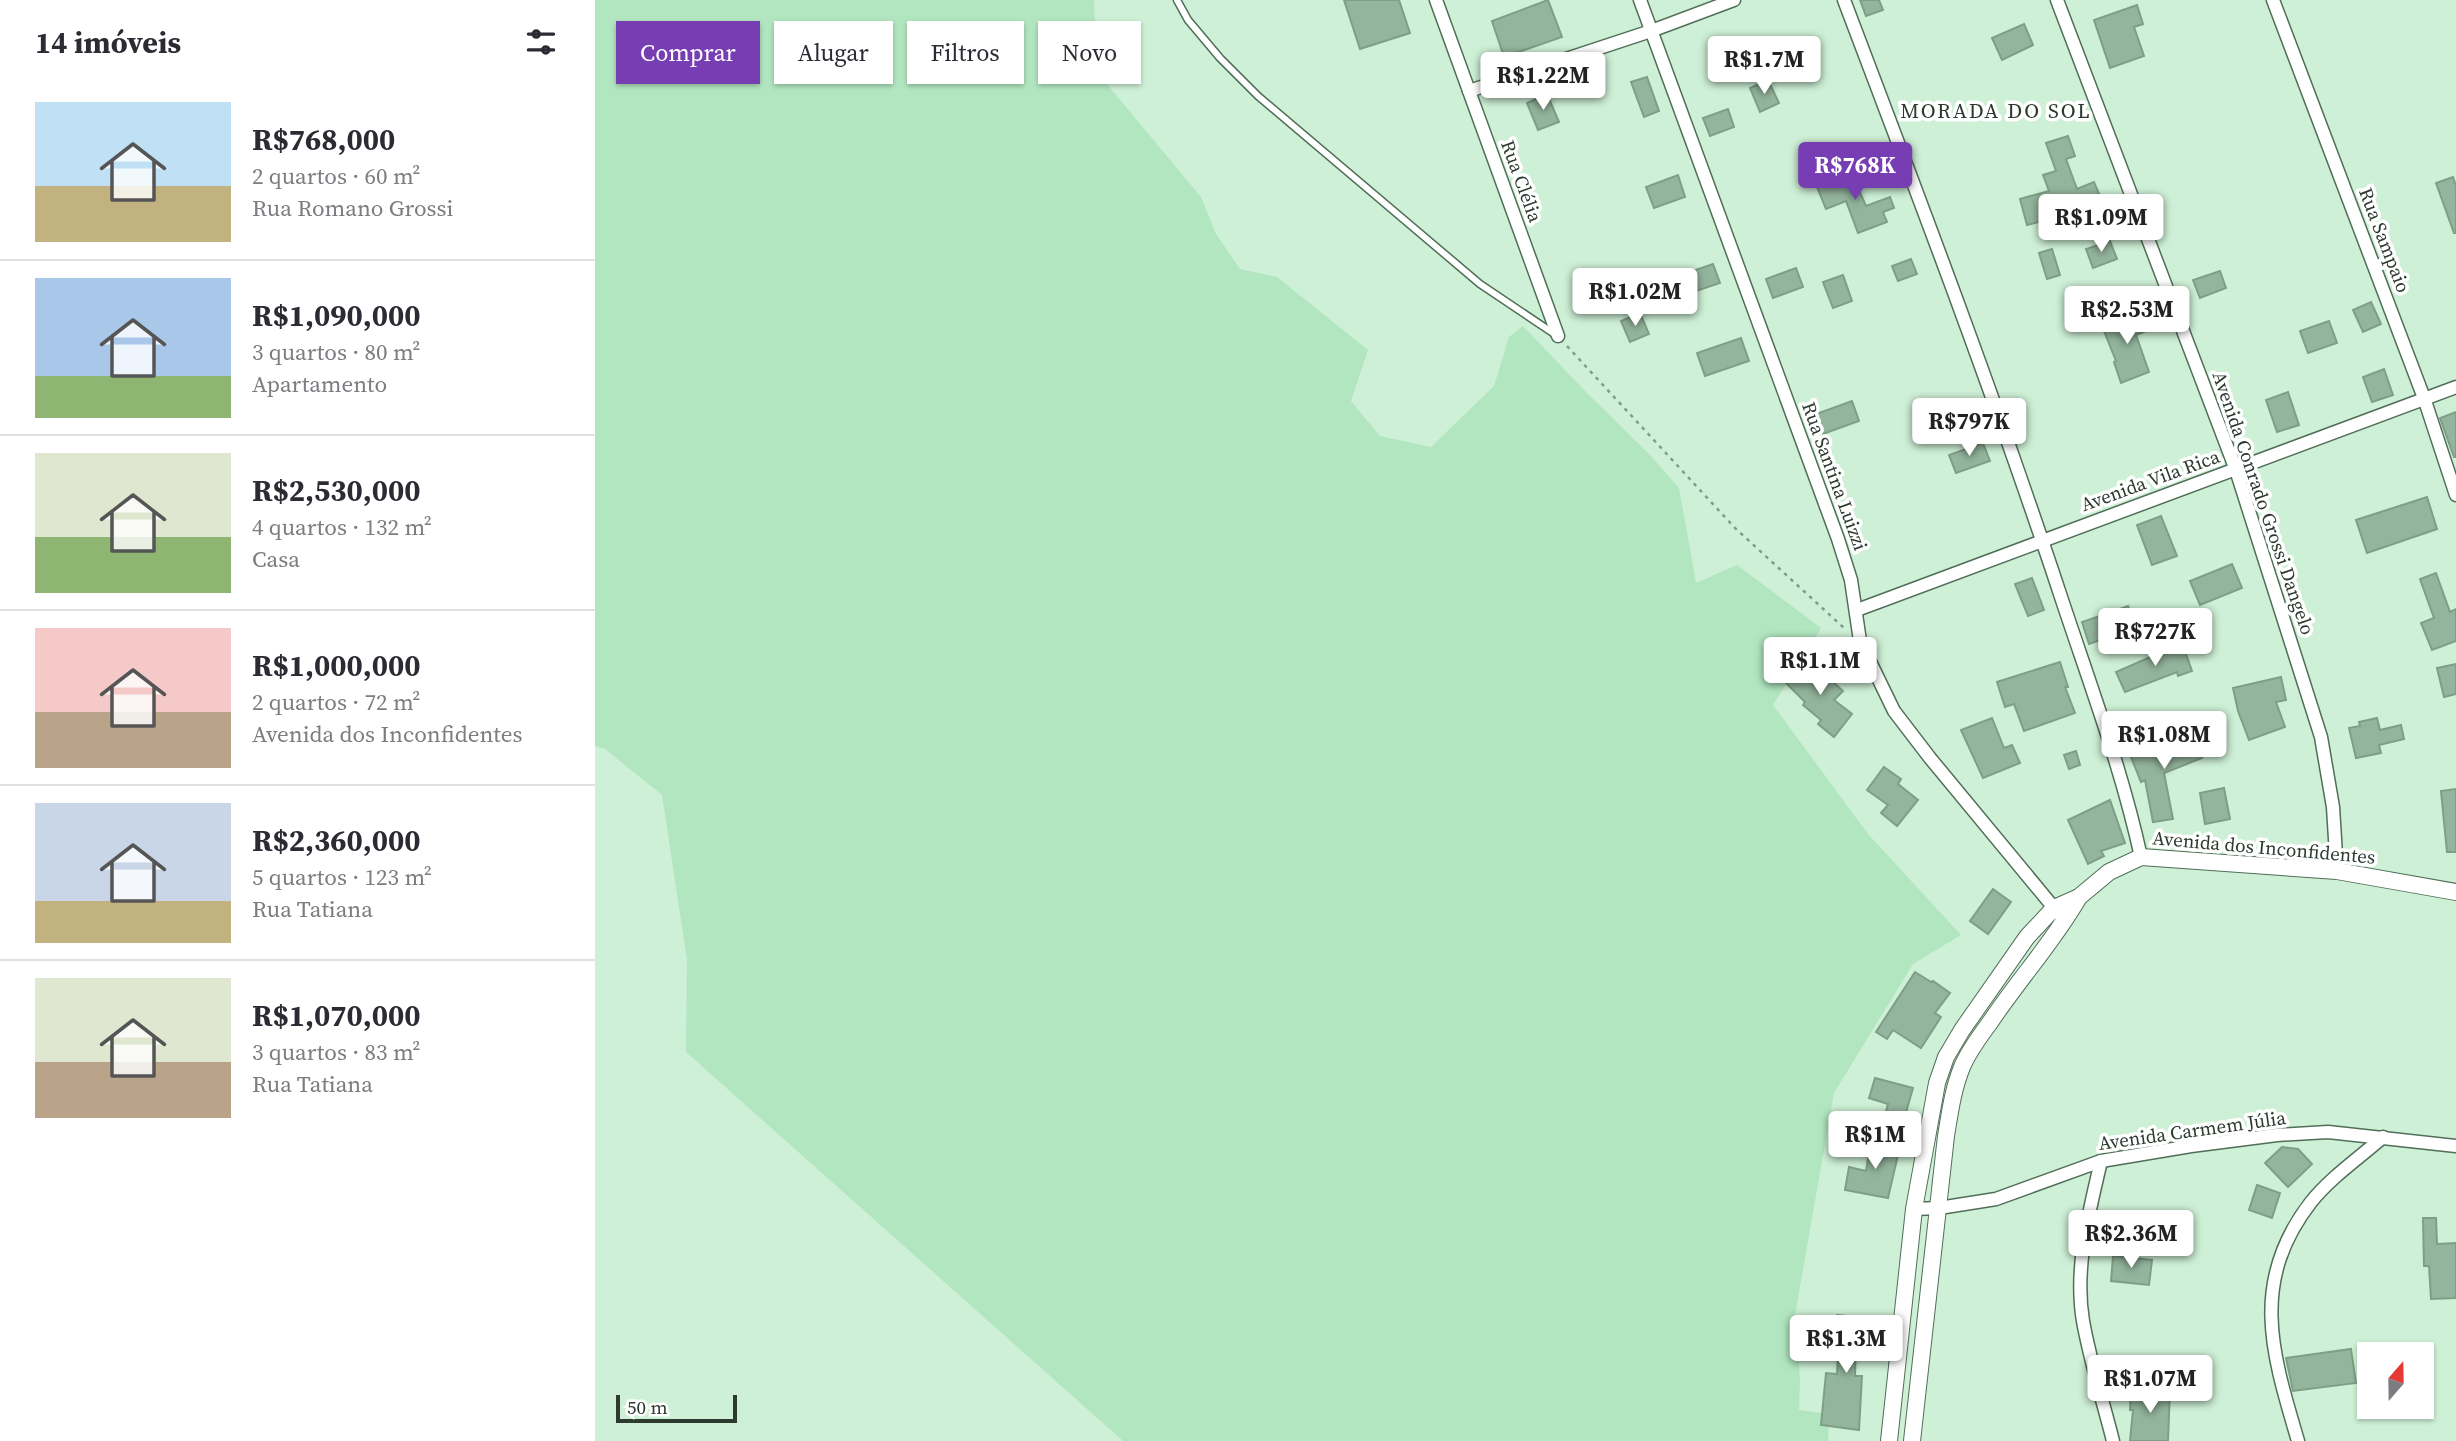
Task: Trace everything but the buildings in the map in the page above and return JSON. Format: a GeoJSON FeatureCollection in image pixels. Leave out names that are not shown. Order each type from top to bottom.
{"type":"FeatureCollection","features":[{"type":"Feature","properties":{"kind":"street","name":"Rua Clélia"},"geometry":{"type":"LineString","coordinates":[[1436,0],[1557,336]]}},
{"type":"Feature","properties":{"kind":"street","name":"Rua Santina Luizzi"},"geometry":{"type":"LineString","coordinates":[[1640,0],[1837,539],[1851,580],[1860,641],[1894,711],[2065,921]]}},
{"type":"Feature","properties":{"kind":"street"},"geometry":{"type":"LineString","coordinates":[[1469,91],[1651,31],[1734,0]]}},
{"type":"Feature","properties":{"kind":"street"},"geometry":{"type":"LineString","coordinates":[[1844,0],[1952,285],[2042,540],[2131,809],[2141,857]]}},
{"type":"Feature","properties":{"kind":"street","name":"Avenida Conrado Grossi Dangelo"},"geometry":{"type":"LineString","coordinates":[[2057,0],[2236,470],[2321,737],[2333,807],[2337,871]]}},
{"type":"Feature","properties":{"kind":"street","name":"Rua Sampaio"},"geometry":{"type":"LineString","coordinates":[[2273,0],[2424,398],[2456,495]]}},
{"type":"Feature","properties":{"kind":"street","name":"Avenida Vila Rica"},"geometry":{"type":"LineString","coordinates":[[1857,610],[2456,387]]}},
{"type":"Feature","properties":{"kind":"street","name":"Avenida dos Inconfidentes"},"geometry":{"type":"LineString","coordinates":[[1889,1441],[1914,1209],[1937,1083],[1946,1057],[1962,1030],[2027,937],[2054,908],[2079,897],[2109,872],[2141,857],[2337,871],[2456,892]]}},
{"type":"Feature","properties":{"kind":"street","name":"Avenida dos Inconfidentes"},"geometry":{"type":"LineString","coordinates":[[1912,1441],[1946,1136],[1954,1089],[1963,1064],[2017,982],[2065,921],[2079,897]]}},
{"type":"Feature","properties":{"kind":"street","name":"Avenida Carmem Júlia"},"geometry":{"type":"LineString","coordinates":[[1914,1209],[1996,1199],[2101,1161],[2277,1135],[2328,1132],[2456,1146]]}},
{"type":"Feature","properties":{"kind":"street"},"geometry":{"type":"LineString","coordinates":[[2298,1441],[2276,1367],[2271,1335],[2271,1298],[2278,1262],[2292,1232],[2311,1202],[2382,1137]]}},
{"type":"Feature","properties":{"kind":"street"},"geometry":{"type":"LineString","coordinates":[[2101,1161],[2087,1221],[2081,1269],[2083,1319],[2113,1441]]}},
{"type":"Feature","properties":{"kind":"lane"},"geometry":{"type":"LineString","coordinates":[[1177,0],[1188,20],[1204,39],[1258,96],[1480,284],[1557,336]]}},
{"type":"Feature","properties":{"kind":"path"},"geometry":{"type":"LineString","coordinates":[[1557,336],[1735,528],[1860,641]]}},
{"type":"Feature","properties":{"kind":"green space"},"geometry":{"type":"Polygon","coordinates":[[[595,0],[1094,0],[1095,21],[1038,21],[1038,84],[1107,84],[1201,197],[1216,234],[1240,269],[1277,277],[1368,350],[1351,401],[1380,436],[1431,447],[1494,386],[1509,337],[1523,326],[1679,488],[1696,583],[1737,565],[1821,628],[1773,705],[1868,834],[1961,935],[1913,964],[1834,1093],[1795,1315],[1800,1379],[1799,1410],[1829,1414],[1828,1441],[1123,1441],[686,1052],[687,960],[662,795],[605,749],[595,746],[595,0]]]}},
{"type":"Feature","properties":{"kind":"district","name":"MORADA DO SOL"},"geometry":{"type":"Point","coordinates":[1996,111]}}]}
